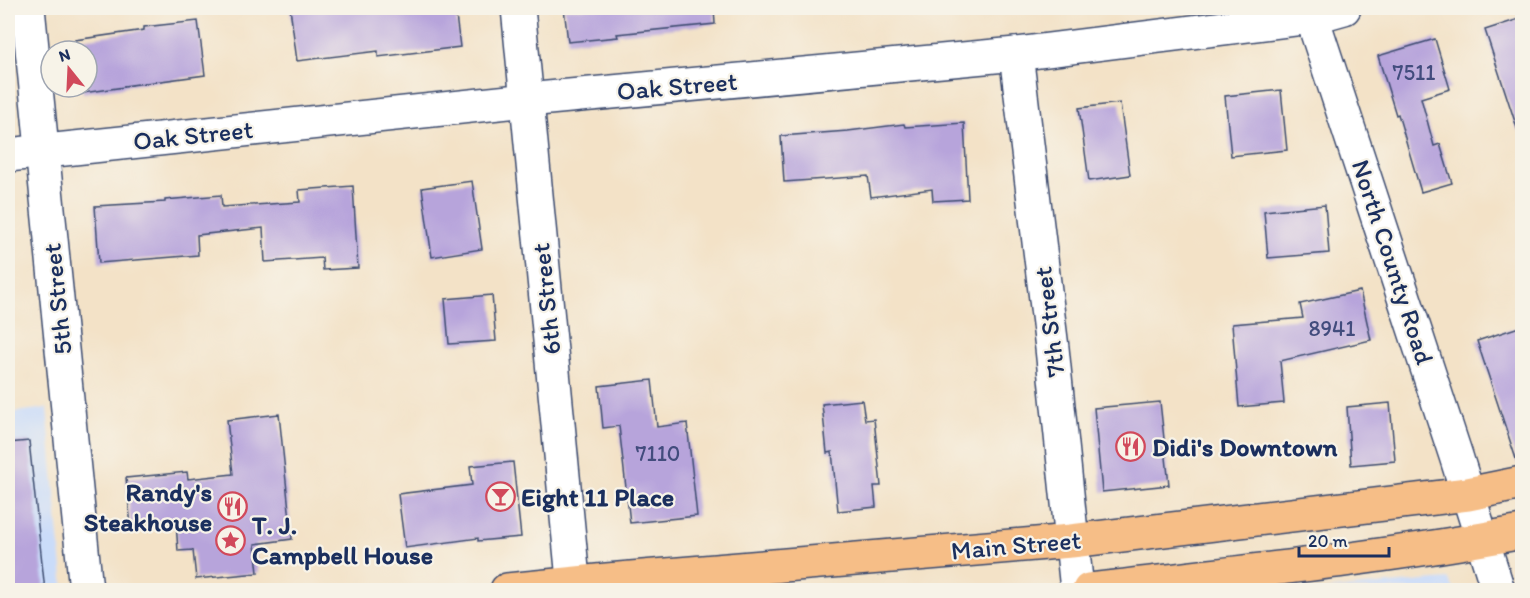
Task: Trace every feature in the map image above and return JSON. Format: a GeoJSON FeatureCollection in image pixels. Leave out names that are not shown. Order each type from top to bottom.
{"type":"FeatureCollection","features":[{"type":"Feature","properties":{"kind":"main road","name":"Main Street"},"geometry":{"type":"LineString","coordinates":[[1089,591],[1356,557],[1475,517],[1522,483]]}},
{"type":"Feature","properties":{"kind":"main road","name":"Main Street"},"geometry":{"type":"LineString","coordinates":[[507,591],[574,587],[1071,541],[1475,517],[1522,532]]}},
{"type":"Feature","properties":{"kind":"street","name":"5th Street"},"geometry":{"type":"LineString","coordinates":[[28,8],[86,591]]}},
{"type":"Feature","properties":{"kind":"street","name":"6th Street"},"geometry":{"type":"LineString","coordinates":[[518,8],[574,587]]}},
{"type":"Feature","properties":{"kind":"street","name":"Oak Street"},"geometry":{"type":"LineString","coordinates":[[8,155],[527,100],[1016,54],[1344,8]]}},
{"type":"Feature","properties":{"kind":"street","name":"North County Road"},"geometry":{"type":"LineString","coordinates":[[1311,12],[1498,591]]}},
{"type":"Feature","properties":{"kind":"street","name":"7th Street"},"geometry":{"type":"LineString","coordinates":[[1016,54],[1052,348],[1077,591]]}},
{"type":"Feature","properties":{"kind":"shaded area"},"geometry":{"type":"Polygon","coordinates":[[[47,408],[64,590],[8,590],[8,413],[47,408]]]}},
{"type":"Feature","properties":{"kind":"shaded area"},"geometry":{"type":"Polygon","coordinates":[[[1448,579],[1455,590],[1320,590],[1448,579]]]}},
{"type":"Feature","properties":{"kind":"building"},"geometry":{"type":"Polygon","coordinates":[[[290,8],[455,8],[460,47],[378,57],[378,51],[297,61],[290,8]]]}},
{"type":"Feature","properties":{"kind":"building"},"geometry":{"type":"Polygon","coordinates":[[[564,8],[714,8],[715,24],[617,34],[618,37],[568,42],[564,8]]]}},
{"type":"Feature","properties":{"kind":"building"},"geometry":{"type":"Polygon","coordinates":[[[1522,18],[1522,131],[1518,131],[1485,30],[1522,18]]]}},
{"type":"Feature","properties":{"kind":"building"},"geometry":{"type":"Polygon","coordinates":[[[198,21],[205,75],[99,91],[99,39],[82,39],[144,30],[144,27],[198,21]]]}},
{"type":"Feature","properties":{"kind":"building"},"geometry":{"type":"Polygon","coordinates":[[[1435,39],[1450,89],[1421,98],[1434,146],[1440,144],[1452,183],[1421,192],[1378,56],[1435,39]]]}},
{"type":"Feature","properties":{"kind":"building"},"geometry":{"type":"Polygon","coordinates":[[[1281,90],[1287,150],[1231,156],[1225,96],[1281,90]]]}},
{"type":"Feature","properties":{"kind":"building"},"geometry":{"type":"Polygon","coordinates":[[[1120,103],[1130,175],[1089,181],[1079,108],[1120,103]]]}},
{"type":"Feature","properties":{"kind":"building"},"geometry":{"type":"Polygon","coordinates":[[[964,123],[968,199],[933,201],[932,189],[871,197],[868,176],[784,182],[781,136],[904,124],[905,127],[964,123]]]}},
{"type":"Feature","properties":{"kind":"building"},"geometry":{"type":"Polygon","coordinates":[[[472,181],[482,249],[432,257],[422,188],[472,181]]]}},
{"type":"Feature","properties":{"kind":"building"},"geometry":{"type":"Polygon","coordinates":[[[353,186],[358,268],[323,270],[322,258],[265,262],[263,228],[197,235],[198,255],[99,263],[95,206],[165,202],[165,200],[221,195],[222,207],[300,202],[299,190],[353,186]]]}},
{"type":"Feature","properties":{"kind":"building"},"geometry":{"type":"Polygon","coordinates":[[[1325,205],[1329,253],[1268,258],[1264,211],[1325,205]]]}},
{"type":"Feature","properties":{"kind":"building"},"geometry":{"type":"Polygon","coordinates":[[[1360,291],[1371,340],[1280,361],[1284,403],[1239,407],[1232,324],[1303,318],[1300,304],[1360,291]]]}},
{"type":"Feature","properties":{"kind":"building"},"geometry":{"type":"Polygon","coordinates":[[[492,295],[496,341],[449,344],[445,299],[492,295]]]}},
{"type":"Feature","properties":{"kind":"building"},"geometry":{"type":"Polygon","coordinates":[[[1522,326],[1522,464],[1518,465],[1477,341],[1522,326]]]}},
{"type":"Feature","properties":{"kind":"building"},"geometry":{"type":"Polygon","coordinates":[[[652,380],[657,427],[687,423],[697,516],[630,523],[619,426],[603,428],[599,386],[652,380]]]}},
{"type":"Feature","properties":{"kind":"building"},"geometry":{"type":"Polygon","coordinates":[[[862,400],[865,420],[874,419],[881,486],[874,486],[876,507],[838,511],[832,452],[827,453],[822,404],[862,400]]]}},
{"type":"Feature","properties":{"kind":"building","name":"Didi's Downtown"},"geometry":{"type":"Polygon","coordinates":[[[1160,402],[1169,485],[1102,492],[1094,408],[1160,402]]]}},
{"type":"Feature","properties":{"kind":"building"},"geometry":{"type":"Polygon","coordinates":[[[1390,403],[1395,461],[1351,465],[1347,407],[1390,403]]]}},
{"type":"Feature","properties":{"kind":"building"},"geometry":{"type":"Polygon","coordinates":[[[279,414],[292,539],[255,544],[258,573],[196,579],[193,550],[178,551],[176,522],[131,526],[126,478],[187,472],[188,479],[233,474],[227,420],[279,414]]]}},
{"type":"Feature","properties":{"kind":"building"},"geometry":{"type":"Polygon","coordinates":[[[29,441],[45,591],[8,591],[8,443],[29,441]]]}},
{"type":"Feature","properties":{"kind":"building"},"geometry":{"type":"Polygon","coordinates":[[[513,462],[521,537],[478,541],[478,538],[405,548],[398,494],[472,485],[470,466],[513,462]]]}},
{"type":"Feature","properties":{"kind":"place","name":"Didi's Downtown"},"geometry":{"type":"Point","coordinates":[1131,447]}},
{"type":"Feature","properties":{"kind":"place","name":"Eight 11 Place"},"geometry":{"type":"Point","coordinates":[500,497]}},
{"type":"Feature","properties":{"kind":"place","name":"Randy's Steakhouse"},"geometry":{"type":"Point","coordinates":[233,507]}},
{"type":"Feature","properties":{"kind":"place","name":"T. J. Campbell House"},"geometry":{"type":"Point","coordinates":[231,540]}}]}
